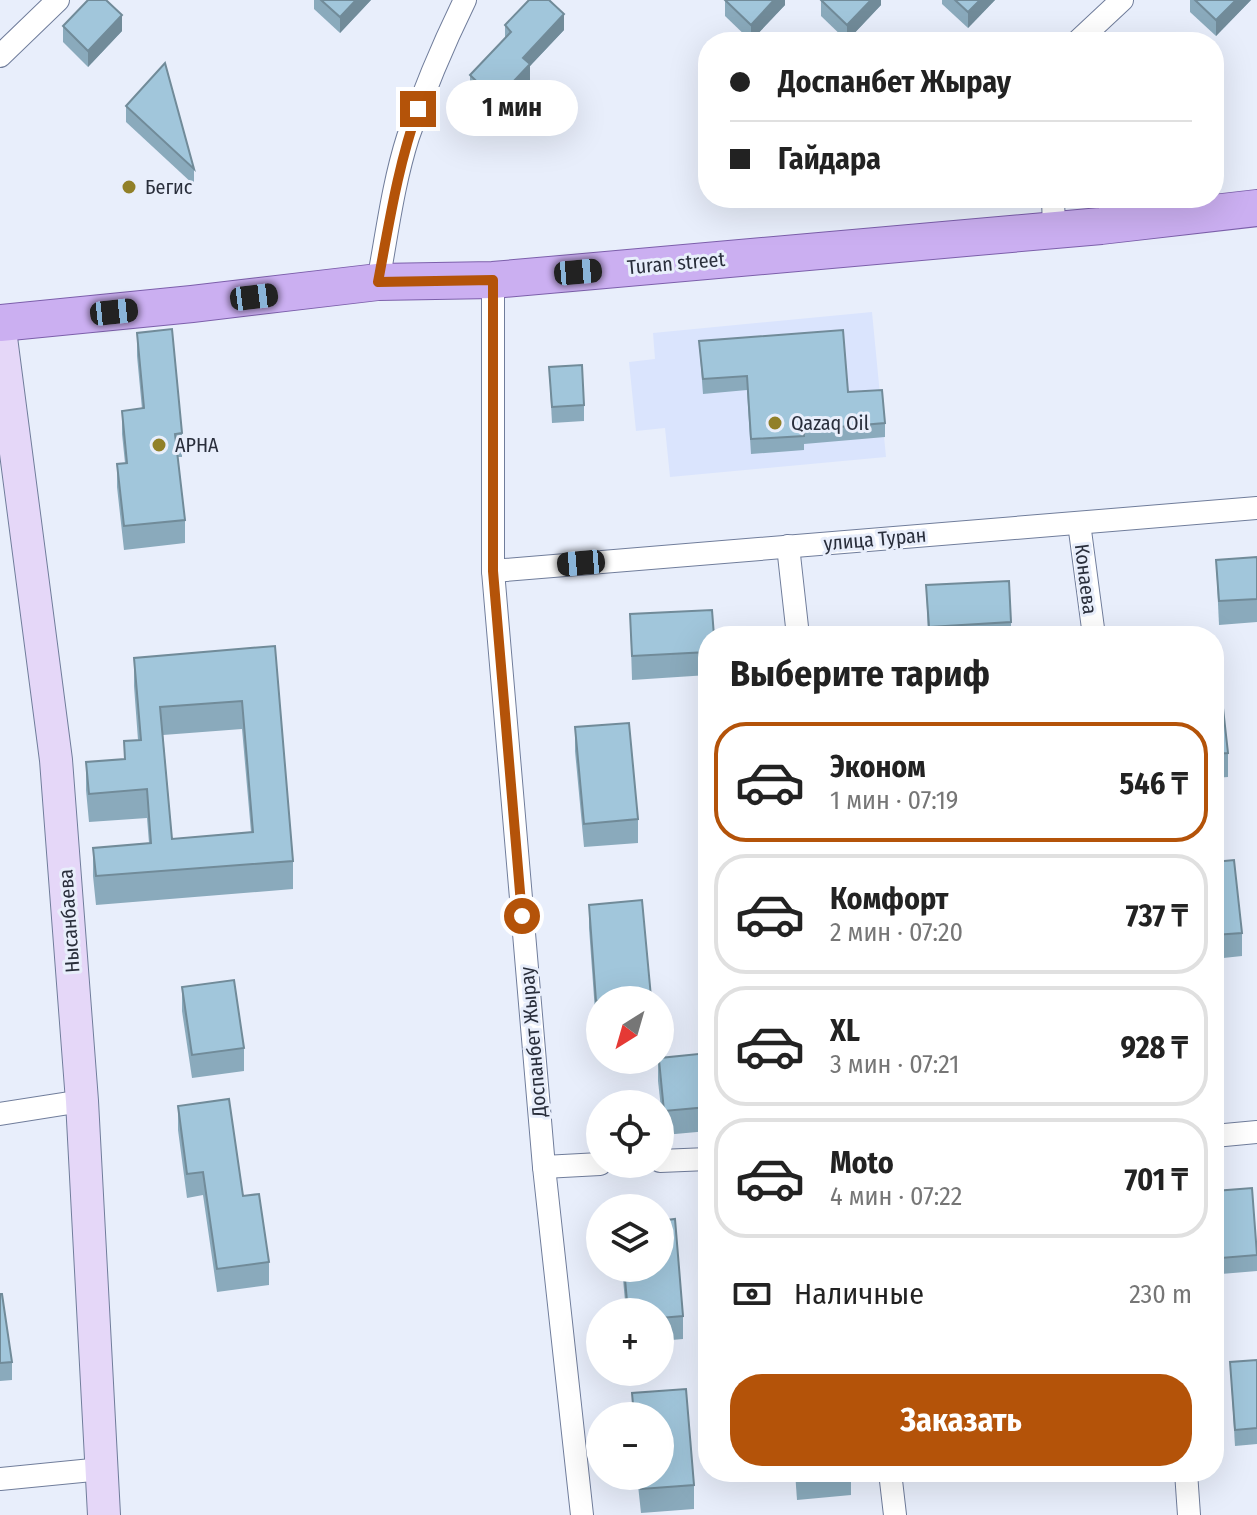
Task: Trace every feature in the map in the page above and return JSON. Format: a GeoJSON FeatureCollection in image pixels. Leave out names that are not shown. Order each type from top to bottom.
{"type":"FeatureCollection","features":[{"type":"Feature","properties":{"kind":"main road","name":"Turan street"},"geometry":{"type":"LineString","coordinates":[[0,323],[378,282],[493,280],[1053,214],[1257,208]]}},
{"type":"Feature","properties":{"kind":"street"},"geometry":{"type":"LineString","coordinates":[[0,56],[58,0]]}},
{"type":"Feature","properties":{"kind":"street"},"geometry":{"type":"LineString","coordinates":[[378,282],[408,139],[440,51],[465,0]]}},
{"type":"Feature","properties":{"kind":"street"},"geometry":{"type":"LineString","coordinates":[[1088,32],[1122,0]]}},
{"type":"Feature","properties":{"kind":"street","name":"Доспанбет Жырау"},"geometry":{"type":"LineString","coordinates":[[493,280],[493,571],[544,1167],[582,1515]]}},
{"type":"Feature","properties":{"kind":"street","name":"Нысанбаева"},"geometry":{"type":"LineString","coordinates":[[0,330],[56,760],[82,1101],[104,1515]]}},
{"type":"Feature","properties":{"kind":"street","name":"улица Туран"},"geometry":{"type":"LineString","coordinates":[[493,571],[1257,508]]}},
{"type":"Feature","properties":{"kind":"street","name":"Конаева"},"geometry":{"type":"LineString","coordinates":[[1079,523],[1093,626]]}},
{"type":"Feature","properties":{"kind":"street"},"geometry":{"type":"LineString","coordinates":[[788,546],[797,626]]}},
{"type":"Feature","properties":{"kind":"street"},"geometry":{"type":"LineString","coordinates":[[0,1114],[82,1101]]}},
{"type":"Feature","properties":{"kind":"street"},"geometry":{"type":"LineString","coordinates":[[1224,1135],[1257,1132]]}},
{"type":"Feature","properties":{"kind":"street"},"geometry":{"type":"LineString","coordinates":[[674,1160],[698,1159]]}},
{"type":"Feature","properties":{"kind":"street"},"geometry":{"type":"LineString","coordinates":[[544,1167],[586,1165]]}},
{"type":"Feature","properties":{"kind":"street"},"geometry":{"type":"LineString","coordinates":[[0,1479],[102,1469]]}},
{"type":"Feature","properties":{"kind":"street"},"geometry":{"type":"LineString","coordinates":[[891,1482],[895,1515]]}},
{"type":"Feature","properties":{"kind":"street"},"geometry":{"type":"LineString","coordinates":[[1187,1482],[1189,1515]]}},
{"type":"Feature","properties":{"kind":"shaded area"},"geometry":{"type":"Polygon","coordinates":[[[872,312],[886,457],[670,477],[665,428],[636,431],[629,362],[655,359],[653,333],[872,312]]]}},
{"type":"Feature","properties":{"kind":"building"},"geometry":{"type":"Polygon","coordinates":[[[88,0],[106,0],[122,15],[88,51],[63,26],[88,0]]]}},
{"type":"Feature","properties":{"kind":"building"},"geometry":{"type":"Polygon","coordinates":[[[321,0],[356,0],[340,17],[321,0]]]}},
{"type":"Feature","properties":{"kind":"building"},"geometry":{"type":"Polygon","coordinates":[[[529,0],[549,0],[564,14],[523,58],[530,64],[496,100],[470,75],[511,32],[505,25],[529,0]]]}},
{"type":"Feature","properties":{"kind":"building"},"geometry":{"type":"Polygon","coordinates":[[[725,0],[774,0],[751,25],[725,0]]]}},
{"type":"Feature","properties":{"kind":"building"},"geometry":{"type":"Polygon","coordinates":[[[821,0],[871,0],[847,25],[821,0]]]}},
{"type":"Feature","properties":{"kind":"building"},"geometry":{"type":"Polygon","coordinates":[[[955,0],[980,0],[968,12],[955,0]]]}},
{"type":"Feature","properties":{"kind":"building"},"geometry":{"type":"Polygon","coordinates":[[[1195,0],[1236,0],[1216,20],[1195,0]]]}},
{"type":"Feature","properties":{"kind":"building"},"geometry":{"type":"Polygon","coordinates":[[[165,63],[194,169],[126,106],[165,63]]]}},
{"type":"Feature","properties":{"kind":"building"},"geometry":{"type":"Polygon","coordinates":[[[172,329],[182,433],[175,434],[185,520],[124,526],[117,464],[127,463],[122,411],[144,408],[137,333],[172,329]]]}},
{"type":"Feature","properties":{"kind":"building"},"geometry":{"type":"Polygon","coordinates":[[[843,330],[848,392],[882,390],[885,423],[804,430],[804,436],[751,439],[747,376],[703,379],[699,341],[843,330]]]}},
{"type":"Feature","properties":{"kind":"building"},"geometry":{"type":"Polygon","coordinates":[[[582,365],[584,405],[552,407],[549,367],[582,365]]]}},
{"type":"Feature","properties":{"kind":"building"},"geometry":{"type":"Polygon","coordinates":[[[1257,557],[1257,599],[1219,601],[1216,560],[1257,557]]]}},
{"type":"Feature","properties":{"kind":"building"},"geometry":{"type":"Polygon","coordinates":[[[1009,581],[1011,622],[929,626],[926,585],[1009,581]]]}},
{"type":"Feature","properties":{"kind":"building"},"geometry":{"type":"Polygon","coordinates":[[[712,610],[713,626],[698,626],[698,653],[632,656],[630,614],[712,610]]]}},
{"type":"Feature","properties":{"kind":"building"},"geometry":{"type":"Polygon","coordinates":[[[275,646],[293,861],[96,876],[93,848],[151,843],[147,789],[89,794],[86,762],[125,759],[124,741],[141,740],[134,658],[275,646]],[[242,701],[160,707],[172,839],[253,832],[242,701]]]}},
{"type":"Feature","properties":{"kind":"building"},"geometry":{"type":"Polygon","coordinates":[[[1224,717],[1228,753],[1224,753],[1224,717]]]}},
{"type":"Feature","properties":{"kind":"building"},"geometry":{"type":"Polygon","coordinates":[[[629,723],[638,819],[584,824],[575,727],[629,723]]]}},
{"type":"Feature","properties":{"kind":"building"},"geometry":{"type":"Polygon","coordinates":[[[1234,860],[1242,933],[1224,934],[1224,861],[1234,860]]]}},
{"type":"Feature","properties":{"kind":"building"},"geometry":{"type":"Polygon","coordinates":[[[642,900],[650,986],[595,986],[589,905],[642,900]]]}},
{"type":"Feature","properties":{"kind":"building"},"geometry":{"type":"Polygon","coordinates":[[[234,980],[244,1048],[192,1055],[182,987],[234,980]]]}},
{"type":"Feature","properties":{"kind":"building"},"geometry":{"type":"Polygon","coordinates":[[[698,1054],[698,1108],[674,1110],[674,1090],[662,1090],[660,1074],[674,1074],[674,1057],[698,1054]]]}},
{"type":"Feature","properties":{"kind":"building"},"geometry":{"type":"Polygon","coordinates":[[[229,1099],[243,1196],[259,1194],[269,1262],[217,1269],[203,1172],[187,1174],[178,1106],[229,1099]]]}},
{"type":"Feature","properties":{"kind":"building"},"geometry":{"type":"Polygon","coordinates":[[[1252,1188],[1257,1255],[1224,1258],[1224,1190],[1252,1188]]]}},
{"type":"Feature","properties":{"kind":"building"},"geometry":{"type":"Polygon","coordinates":[[[674,1219],[683,1316],[674,1317],[674,1298],[627,1298],[625,1282],[674,1282],[674,1219]]]}},
{"type":"Feature","properties":{"kind":"building"},"geometry":{"type":"Polygon","coordinates":[[[2,1294],[12,1362],[0,1363],[2,1294]]]}},
{"type":"Feature","properties":{"kind":"building"},"geometry":{"type":"Polygon","coordinates":[[[1257,1360],[1257,1428],[1235,1430],[1230,1362],[1257,1360]]]}},
{"type":"Feature","properties":{"kind":"building"},"geometry":{"type":"Polygon","coordinates":[[[686,1389],[694,1485],[674,1487],[674,1402],[633,1402],[632,1393],[686,1389]]]}},
{"type":"Feature","properties":{"kind":"place","name":"Бегис"},"geometry":{"type":"Point","coordinates":[129,187]}},
{"type":"Feature","properties":{"kind":"place","name":"Qazaq Oil"},"geometry":{"type":"Point","coordinates":[775,423]}},
{"type":"Feature","properties":{"kind":"place","name":"АРНА"},"geometry":{"type":"Point","coordinates":[159,445]}},
{"type":"Feature","properties":{"kind":"route"},"geometry":{"type":"LineString","coordinates":[[418,109],[395,190],[378,282],[493,280],[493,571],[522,916]]}}]}
